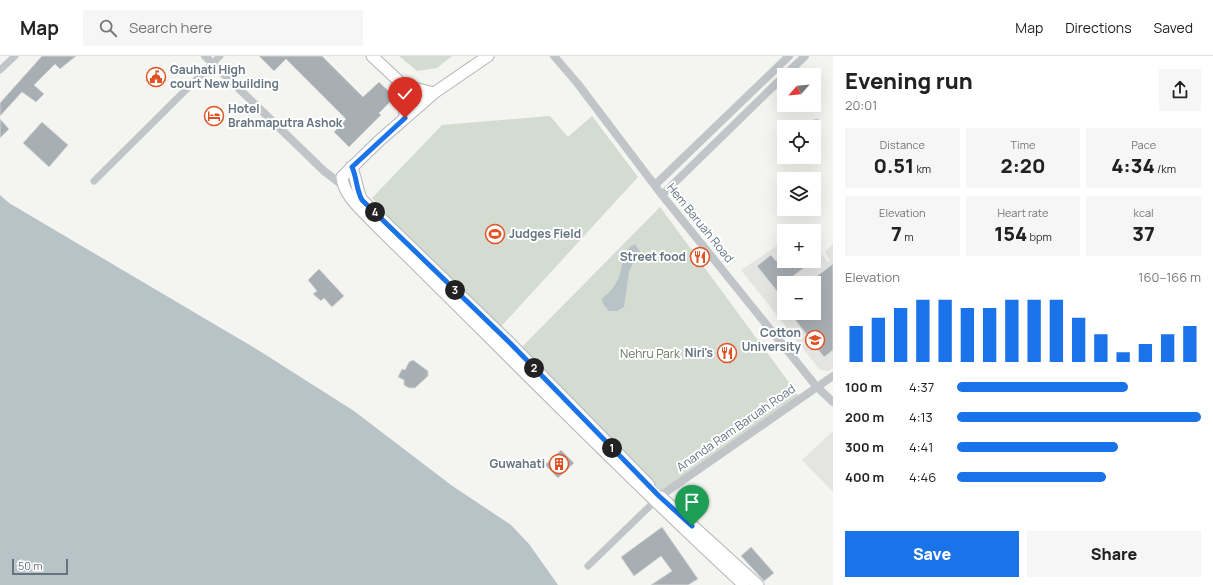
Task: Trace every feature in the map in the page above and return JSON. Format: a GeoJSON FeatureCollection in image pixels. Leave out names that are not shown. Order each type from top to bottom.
{"type":"FeatureCollection","features":[{"type":"Feature","properties":{"kind":"main road"},"geometry":{"type":"LineString","coordinates":[[372,56],[403,85],[434,93]]}},
{"type":"Feature","properties":{"kind":"main road"},"geometry":{"type":"LineString","coordinates":[[488,56],[434,93],[405,118],[342,177],[343,187],[350,198],[376,225],[657,498],[744,585]]}},
{"type":"Feature","properties":{"kind":"main road"},"geometry":{"type":"LineString","coordinates":[[403,85],[405,118]]}},
{"type":"Feature","properties":{"kind":"main road"},"geometry":{"type":"LineString","coordinates":[[352,167],[356,177],[358,192],[362,200],[511,344],[657,498],[758,585]]}},
{"type":"Feature","properties":{"kind":"street"},"geometry":{"type":"LineString","coordinates":[[0,70],[15,56]]}},
{"type":"Feature","properties":{"kind":"street"},"geometry":{"type":"LineString","coordinates":[[205,56],[343,187],[358,192]]}},
{"type":"Feature","properties":{"kind":"street"},"geometry":{"type":"LineString","coordinates":[[94,181],[220,56]]}},
{"type":"Feature","properties":{"kind":"street","name":"Hem Baruah Road"},"geometry":{"type":"LineString","coordinates":[[554,56],[578,84],[662,195],[816,386],[833,402]]}},
{"type":"Feature","properties":{"kind":"street"},"geometry":{"type":"LineString","coordinates":[[655,185],[789,56]]}},
{"type":"Feature","properties":{"kind":"street"},"geometry":{"type":"LineString","coordinates":[[793,68],[805,56]]}},
{"type":"Feature","properties":{"kind":"street"},"geometry":{"type":"LineString","coordinates":[[662,195],[777,84]]}},
{"type":"Feature","properties":{"kind":"street","name":"Ananda Ram Baruah Road"},"geometry":{"type":"LineString","coordinates":[[657,498],[816,386],[833,376]]}},
{"type":"Feature","properties":{"kind":"street"},"geometry":{"type":"LineString","coordinates":[[588,566],[657,498]]}},
{"type":"Feature","properties":{"kind":"shaded area"},"geometry":{"type":"Polygon","coordinates":[[[0,195],[9,203],[258,350],[354,411],[451,485],[511,525],[529,544],[558,585],[0,585],[0,195]]]}},
{"type":"Feature","properties":{"kind":"shaded area"},"geometry":{"type":"Polygon","coordinates":[[[635,244],[641,253],[634,261],[629,272],[624,307],[617,311],[609,311],[603,304],[602,299],[615,285],[620,275],[625,254],[631,246],[635,244]]]}},
{"type":"Feature","properties":{"kind":"shaded area"},"geometry":{"type":"Polygon","coordinates":[[[833,244],[833,368],[829,371],[820,370],[780,320],[821,320],[821,276],[777,276],[777,316],[741,270],[777,246],[777,268],[821,268],[821,254],[828,262],[830,261],[825,252],[833,244]]]}},
{"type":"Feature","properties":{"kind":"shaded area"},"geometry":{"type":"Polygon","coordinates":[[[833,431],[833,492],[802,460],[833,431]]]}},
{"type":"Feature","properties":{"kind":"green space"},"geometry":{"type":"Polygon","coordinates":[[[399,56],[452,56],[437,68],[417,71],[399,56]]]}},
{"type":"Feature","properties":{"kind":"green space","name":"Judges Field"},"geometry":{"type":"Polygon","coordinates":[[[550,116],[568,137],[592,116],[638,177],[496,332],[436,271],[372,198],[442,125],[550,116]]]}},
{"type":"Feature","properties":{"kind":"green space","name":"Nehru Park"},"geometry":{"type":"Polygon","coordinates":[[[660,207],[799,396],[660,496],[514,355],[660,207]]]}},
{"type":"Feature","properties":{"kind":"building"},"geometry":{"type":"Polygon","coordinates":[[[42,56],[76,56],[60,69],[55,64],[34,85],[44,94],[36,102],[22,92],[0,116],[0,103],[42,56]]]}},
{"type":"Feature","properties":{"kind":"building"},"geometry":{"type":"Polygon","coordinates":[[[259,56],[322,56],[363,97],[379,82],[395,97],[379,113],[381,115],[349,147],[334,132],[346,119],[286,59],[274,71],[259,56]]]}},
{"type":"Feature","properties":{"kind":"building"},"geometry":{"type":"Polygon","coordinates":[[[0,119],[9,129],[0,138],[0,119]]]}},
{"type":"Feature","properties":{"kind":"building"},"geometry":{"type":"Polygon","coordinates":[[[42,122],[68,145],[49,167],[23,143],[42,122]]]}},
{"type":"Feature","properties":{"kind":"building"},"geometry":{"type":"Polygon","coordinates":[[[771,255],[776,261],[777,260],[777,268],[804,268],[793,276],[777,276],[777,291],[757,266],[771,255]]]}},
{"type":"Feature","properties":{"kind":"building"},"geometry":{"type":"Polygon","coordinates":[[[833,264],[833,350],[824,357],[795,320],[821,320],[821,276],[817,276],[833,264]]]}},
{"type":"Feature","properties":{"kind":"building"},"geometry":{"type":"Polygon","coordinates":[[[319,269],[344,296],[332,307],[324,298],[321,301],[313,294],[317,291],[308,280],[319,269]]]}},
{"type":"Feature","properties":{"kind":"building"},"geometry":{"type":"Polygon","coordinates":[[[413,360],[428,371],[428,376],[415,388],[409,388],[404,385],[404,380],[398,377],[402,369],[405,370],[409,362],[413,360]]]}},
{"type":"Feature","properties":{"kind":"building","name":"Guwahati"},"geometry":{"type":"Polygon","coordinates":[[[561,450],[574,463],[558,478],[545,465],[561,450]]]}},
{"type":"Feature","properties":{"kind":"building"},"geometry":{"type":"Polygon","coordinates":[[[662,527],[698,579],[688,585],[651,585],[672,571],[661,556],[634,576],[621,557],[662,527]]]}},
{"type":"Feature","properties":{"kind":"building"},"geometry":{"type":"Polygon","coordinates":[[[751,547],[774,573],[764,581],[741,556],[751,547]]]}},
{"type":"Feature","properties":{"kind":"place","name":"Gauhati High court New building"},"geometry":{"type":"Point","coordinates":[156,77]}},
{"type":"Feature","properties":{"kind":"place","name":"Hotel Brahmaputra Ashok"},"geometry":{"type":"Point","coordinates":[214,116]}},
{"type":"Feature","properties":{"kind":"place","name":"Judges Field"},"geometry":{"type":"Point","coordinates":[495,234]}},
{"type":"Feature","properties":{"kind":"place","name":"Street food"},"geometry":{"type":"Point","coordinates":[700,257]}},
{"type":"Feature","properties":{"kind":"place","name":"Cotton University"},"geometry":{"type":"Point","coordinates":[815,340]}},
{"type":"Feature","properties":{"kind":"place","name":"Niri's"},"geometry":{"type":"Point","coordinates":[727,353]}},
{"type":"Feature","properties":{"kind":"place","name":"Guwahati"},"geometry":{"type":"Point","coordinates":[559,464]}},
{"type":"Feature","properties":{"kind":"route"},"geometry":{"type":"LineString","coordinates":[[405,118],[352,167],[356,177],[358,192],[362,200],[511,344],[659,496],[692,526]]}}]}
